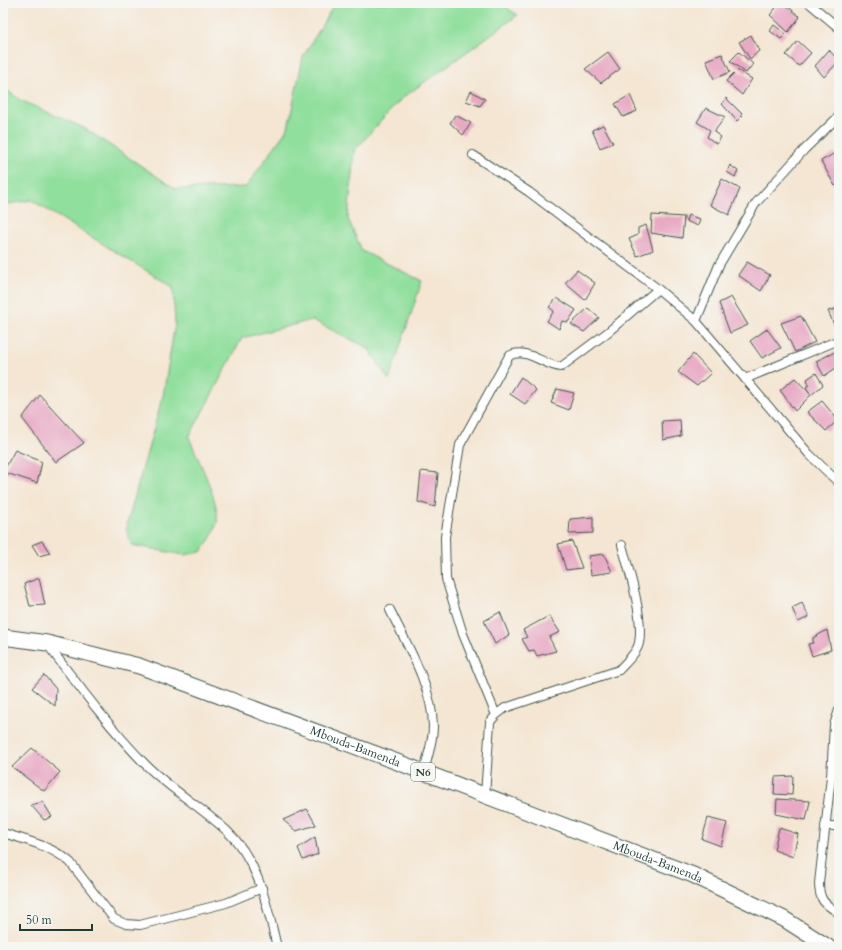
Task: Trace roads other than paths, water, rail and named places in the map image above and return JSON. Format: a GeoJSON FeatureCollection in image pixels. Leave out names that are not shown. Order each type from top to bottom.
{"type":"FeatureCollection","features":[{"type":"Feature","properties":{"kind":"highway","name":"Mbouda-Bamenda"},"geometry":{"type":"LineString","coordinates":[[3,637],[47,643],[139,666],[424,772],[693,875],[784,919],[828,947]]}},
{"type":"Feature","properties":{"kind":"street"},"geometry":{"type":"LineString","coordinates":[[809,3],[839,28]]}},
{"type":"Feature","properties":{"kind":"street"},"geometry":{"type":"LineString","coordinates":[[696,322],[719,265],[756,203],[804,150],[839,116]]}},
{"type":"Feature","properties":{"kind":"street"},"geometry":{"type":"LineString","coordinates":[[473,155],[529,192],[658,289],[696,322],[746,379],[808,454],[839,483]]}},
{"type":"Feature","properties":{"kind":"street"},"geometry":{"type":"LineString","coordinates":[[496,715],[463,634],[446,579],[445,537],[460,445],[509,356],[522,352],[554,367],[561,367],[608,332],[658,289]]}},
{"type":"Feature","properties":{"kind":"street"},"geometry":{"type":"LineString","coordinates":[[746,379],[839,340]]}},
{"type":"Feature","properties":{"kind":"street"},"geometry":{"type":"LineString","coordinates":[[485,796],[490,722],[496,715],[505,708],[619,670],[632,657],[639,644],[640,632],[637,610],[622,545]]}},
{"type":"Feature","properties":{"kind":"street"},"geometry":{"type":"LineString","coordinates":[[390,610],[422,674],[428,698],[433,728],[424,772]]}},
{"type":"Feature","properties":{"kind":"street"},"geometry":{"type":"LineString","coordinates":[[47,643],[103,718],[146,765],[229,833],[251,861],[262,888],[277,947]]}},
{"type":"Feature","properties":{"kind":"street"},"geometry":{"type":"LineString","coordinates":[[839,710],[834,724],[831,777],[819,892],[823,902],[839,913]]}},
{"type":"Feature","properties":{"kind":"street"},"geometry":{"type":"LineString","coordinates":[[825,826],[839,826]]}},
{"type":"Feature","properties":{"kind":"street"},"geometry":{"type":"LineString","coordinates":[[3,833],[49,848],[61,855],[70,862],[114,919],[126,924],[140,925],[226,903],[262,888]]}}]}
